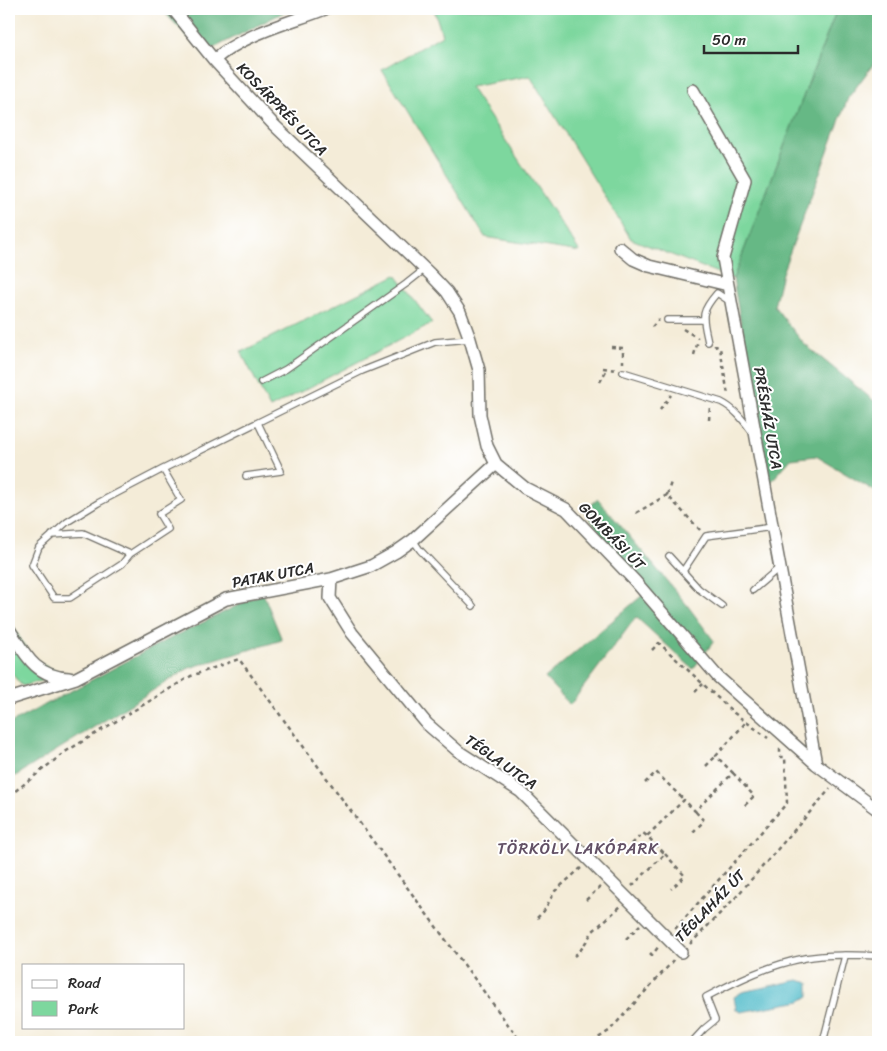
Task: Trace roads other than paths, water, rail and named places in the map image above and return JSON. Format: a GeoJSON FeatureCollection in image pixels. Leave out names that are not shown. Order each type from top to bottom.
{"type":"FeatureCollection","features":[{"type":"Feature","properties":{"kind":"street","name":"KOSÁRPRÉS UTCA"},"geometry":{"type":"LineString","coordinates":[[173,9],[214,60],[274,125],[377,224]]}},
{"type":"Feature","properties":{"kind":"street"},"geometry":{"type":"LineString","coordinates":[[214,60],[245,40],[325,9]]}},
{"type":"Feature","properties":{"kind":"street","name":"PRÉSHÁZ UTCA"},"geometry":{"type":"LineString","coordinates":[[693,90],[745,180],[723,258],[816,764]]}},
{"type":"Feature","properties":{"kind":"street","name":"GOMBÁSI ÚT"},"geometry":{"type":"LineString","coordinates":[[377,224],[447,292],[460,312],[479,370],[480,414],[487,446],[496,464],[525,488],[566,509],[634,581],[718,677],[816,764],[878,810]]}},
{"type":"Feature","properties":{"kind":"street"},"geometry":{"type":"LineString","coordinates":[[620,248],[633,259],[649,266],[728,285]]}},
{"type":"Feature","properties":{"kind":"street","name":"PATAK UTCA"},"geometry":{"type":"LineString","coordinates":[[9,699],[76,678],[226,599],[331,579],[371,566],[413,540],[496,464]]}},
{"type":"Feature","properties":{"kind":"street","name":"TÉGLA UTCA"},"geometry":{"type":"LineString","coordinates":[[331,579],[330,598],[352,632],[427,724],[458,751],[521,792],[681,952]]}},
{"type":"Feature","properties":{"kind":"street"},"geometry":{"type":"LineString","coordinates":[[9,629],[33,665],[56,678],[76,678]]}},
{"type":"Feature","properties":{"kind":"lane"},"geometry":{"type":"LineString","coordinates":[[261,382],[286,369],[424,269]]}},
{"type":"Feature","properties":{"kind":"lane"},"geometry":{"type":"LineString","coordinates":[[708,342],[703,320],[705,307],[717,293],[731,302]]}},
{"type":"Feature","properties":{"kind":"lane"},"geometry":{"type":"LineString","coordinates":[[667,320],[703,320]]}},
{"type":"Feature","properties":{"kind":"lane"},"geometry":{"type":"LineString","coordinates":[[163,469],[181,500],[159,514],[168,530],[130,554],[122,564],[70,598],[54,598],[32,565],[39,547],[67,522],[98,503],[163,469],[362,371],[435,342],[470,340]]}},
{"type":"Feature","properties":{"kind":"lane"},"geometry":{"type":"LineString","coordinates":[[623,372],[730,406],[742,417],[756,438]]}},
{"type":"Feature","properties":{"kind":"lane"},"geometry":{"type":"LineString","coordinates":[[246,476],[281,471],[258,423]]}},
{"type":"Feature","properties":{"kind":"lane"},"geometry":{"type":"LineString","coordinates":[[683,571],[706,536],[772,527]]}},
{"type":"Feature","properties":{"kind":"lane"},"geometry":{"type":"LineString","coordinates":[[52,536],[83,532],[130,554]]}},
{"type":"Feature","properties":{"kind":"lane"},"geometry":{"type":"LineString","coordinates":[[413,540],[420,550],[473,606]]}},
{"type":"Feature","properties":{"kind":"lane"},"geometry":{"type":"LineString","coordinates":[[669,556],[699,588],[722,606]]}},
{"type":"Feature","properties":{"kind":"lane"},"geometry":{"type":"LineString","coordinates":[[753,590],[780,567]]}},
{"type":"Feature","properties":{"kind":"lane"},"geometry":{"type":"LineString","coordinates":[[822,1042],[845,956]]}},
{"type":"Feature","properties":{"kind":"lane"},"geometry":{"type":"LineString","coordinates":[[692,1042],[715,1020],[706,997],[747,976],[790,962],[815,957],[878,956]]}},
{"type":"Feature","properties":{"kind":"water"},"geometry":{"type":"Polygon","coordinates":[[[798,980],[809,983],[809,996],[801,1001],[741,1012],[736,1009],[734,997],[742,992],[798,980]]]}},
{"type":"Feature","properties":{"kind":"district","name":"TÖRKÖLY LAKÓPARK"},"geometry":{"type":"Point","coordinates":[578,848]}}]}
